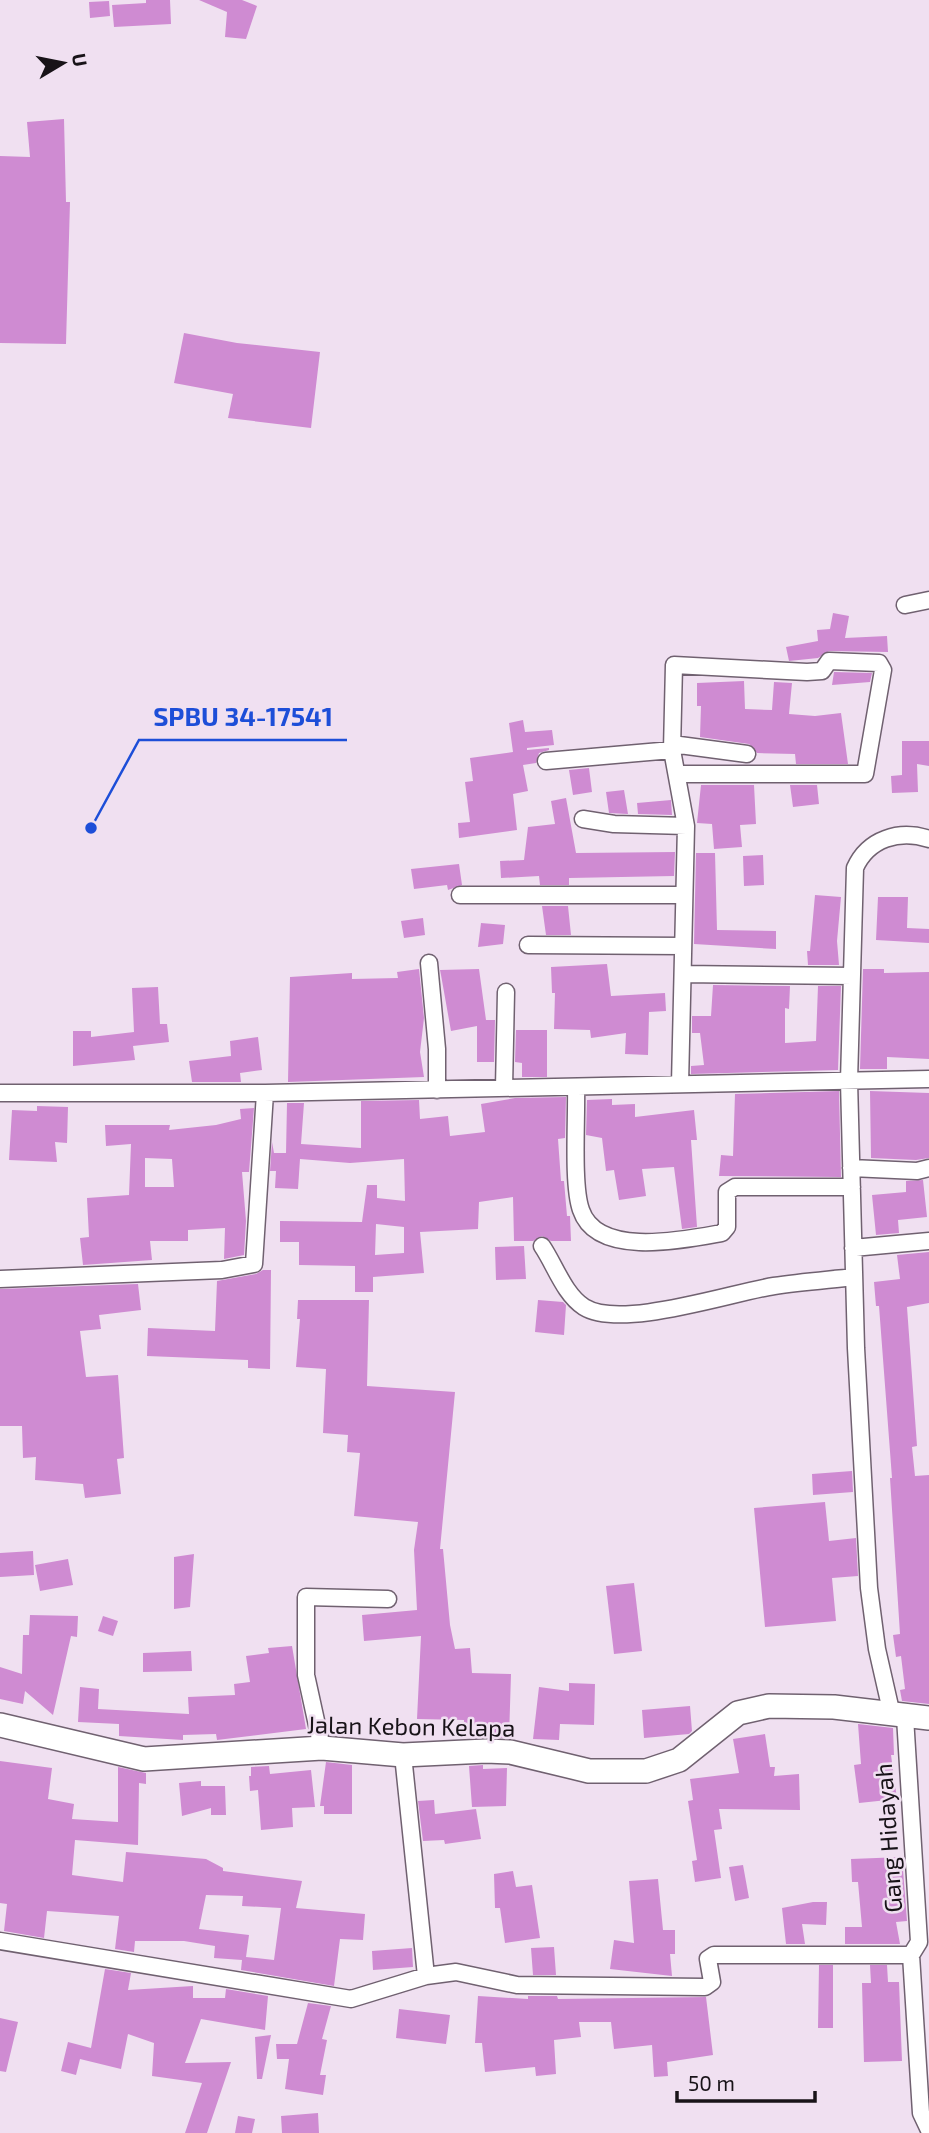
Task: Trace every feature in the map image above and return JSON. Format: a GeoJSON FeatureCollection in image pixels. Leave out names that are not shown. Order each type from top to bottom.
{"type":"FeatureCollection","features":[{"type":"Feature","properties":{"kind":"street"},"geometry":{"type":"LineString","coordinates":[[905,605],[929,600]]}},
{"type":"Feature","properties":{"kind":"street"},"geometry":{"type":"LineString","coordinates":[[677,774],[865,774],[883,670],[879,663],[838,660],[829,661],[822,671],[807,672],[676,664],[673,667],[673,747],[677,774],[686,826],[680,1084]]}},
{"type":"Feature","properties":{"kind":"street"},"geometry":{"type":"LineString","coordinates":[[546,761],[673,747],[747,754]]}},
{"type":"Feature","properties":{"kind":"street"},"geometry":{"type":"LineString","coordinates":[[583,818],[614,824],[686,826]]}},
{"type":"Feature","properties":{"kind":"street","name":"Gang Hidayah"},"geometry":{"type":"LineString","coordinates":[[929,839],[897,835],[885,838],[861,855],[855,868],[849,1081],[854,1277],[869,1588],[877,1649],[898,1716],[919,1942],[911,1955],[920,2113],[929,2130]]}},
{"type":"Feature","properties":{"kind":"street"},"geometry":{"type":"LineString","coordinates":[[460,895],[684,895]]}},
{"type":"Feature","properties":{"kind":"street"},"geometry":{"type":"LineString","coordinates":[[528,945],[683,946]]}},
{"type":"Feature","properties":{"kind":"street"},"geometry":{"type":"LineString","coordinates":[[429,963],[438,1049],[437,1090]]}},
{"type":"Feature","properties":{"kind":"street"},"geometry":{"type":"LineString","coordinates":[[683,974],[852,976]]}},
{"type":"Feature","properties":{"kind":"street"},"geometry":{"type":"LineString","coordinates":[[504,1088],[506,992]]}},
{"type":"Feature","properties":{"kind":"street"},"geometry":{"type":"LineString","coordinates":[[0,1093],[265,1093],[929,1079]]}},
{"type":"Feature","properties":{"kind":"street"},"geometry":{"type":"LineString","coordinates":[[576,1087],[578,1199],[589,1226],[607,1239],[651,1241],[722,1233],[727,1227],[727,1192],[735,1187],[852,1187]]}},
{"type":"Feature","properties":{"kind":"street"},"geometry":{"type":"LineString","coordinates":[[0,1279],[222,1270],[254,1265],[265,1093]]}},
{"type":"Feature","properties":{"kind":"street"},"geometry":{"type":"LineString","coordinates":[[851,1168],[917,1171],[929,1168]]}},
{"type":"Feature","properties":{"kind":"street"},"geometry":{"type":"LineString","coordinates":[[853,1248],[929,1241]]}},
{"type":"Feature","properties":{"kind":"street"},"geometry":{"type":"LineString","coordinates":[[542,1246],[567,1289],[582,1306],[596,1313],[613,1315],[675,1307],[774,1286],[854,1277]]}},
{"type":"Feature","properties":{"kind":"street"},"geometry":{"type":"LineString","coordinates":[[322,1748],[306,1675],[306,1597],[388,1600]]}},
{"type":"Feature","properties":{"kind":"street","name":"Jalan Kebon Kelapa"},"geometry":{"type":"LineString","coordinates":[[0,1725],[144,1759],[322,1748],[403,1755],[510,1752],[589,1771],[646,1771],[679,1760],[738,1713],[769,1706],[834,1707],[929,1718]]}},
{"type":"Feature","properties":{"kind":"street"},"geometry":{"type":"LineString","coordinates":[[403,1755],[426,1976]]}},
{"type":"Feature","properties":{"kind":"street"},"geometry":{"type":"LineString","coordinates":[[0,1941],[351,1999],[426,1976],[456,1972],[517,1985],[705,1987],[712,1982],[708,1959],[714,1955],[911,1955]]}},
{"type":"Feature","properties":{"kind":"building"},"geometry":{"type":"Polygon","coordinates":[[[146,0],[170,0],[171,24],[114,27],[112,5],[146,3],[146,0]]]}},
{"type":"Feature","properties":{"kind":"building"},"geometry":{"type":"Polygon","coordinates":[[[199,0],[242,0],[257,6],[246,39],[225,37],[227,12],[199,0]]]}},
{"type":"Feature","properties":{"kind":"building"},"geometry":{"type":"Polygon","coordinates":[[[109,1],[110,16],[90,18],[89,2],[109,1]]]}},
{"type":"Feature","properties":{"kind":"building"},"geometry":{"type":"Polygon","coordinates":[[[64,119],[66,202],[70,202],[66,344],[0,343],[0,156],[30,157],[27,122],[64,119]]]}},
{"type":"Feature","properties":{"kind":"building"},"geometry":{"type":"Polygon","coordinates":[[[184,333],[237,343],[320,352],[311,428],[228,418],[233,394],[174,383],[184,333]]]}},
{"type":"Feature","properties":{"kind":"building"},"geometry":{"type":"Polygon","coordinates":[[[833,613],[849,616],[845,638],[887,636],[888,652],[829,651],[818,658],[789,661],[786,647],[818,641],[817,630],[830,629],[833,613]]]}},
{"type":"Feature","properties":{"kind":"building"},"geometry":{"type":"Polygon","coordinates":[[[834,672],[872,673],[870,682],[832,685],[834,672]]]}},
{"type":"Feature","properties":{"kind":"building"},"geometry":{"type":"Polygon","coordinates":[[[744,681],[745,709],[772,710],[774,682],[792,683],[789,714],[815,716],[841,713],[848,764],[796,764],[795,754],[757,753],[749,744],[700,737],[701,706],[697,706],[697,683],[744,681]]]}},
{"type":"Feature","properties":{"kind":"building"},"geometry":{"type":"Polygon","coordinates":[[[523,720],[525,732],[552,730],[554,745],[527,748],[549,750],[539,753],[536,763],[523,765],[528,791],[513,794],[517,830],[459,838],[458,823],[470,822],[465,782],[473,781],[470,758],[513,752],[509,723],[523,720]]]}},
{"type":"Feature","properties":{"kind":"building"},"geometry":{"type":"Polygon","coordinates":[[[902,741],[929,741],[929,766],[917,764],[918,792],[892,793],[891,776],[902,775],[902,741]]]}},
{"type":"Feature","properties":{"kind":"building"},"geometry":{"type":"Polygon","coordinates":[[[589,768],[592,792],[573,795],[569,770],[589,768]]]}},
{"type":"Feature","properties":{"kind":"building"},"geometry":{"type":"Polygon","coordinates":[[[701,785],[754,785],[756,824],[740,825],[742,847],[714,849],[712,824],[697,823],[701,785]]]}},
{"type":"Feature","properties":{"kind":"building"},"geometry":{"type":"Polygon","coordinates":[[[790,785],[817,785],[819,804],[793,807],[790,785]]]}},
{"type":"Feature","properties":{"kind":"building"},"geometry":{"type":"Polygon","coordinates":[[[624,790],[628,814],[609,813],[606,792],[624,790]]]}},
{"type":"Feature","properties":{"kind":"building"},"geometry":{"type":"Polygon","coordinates":[[[566,798],[576,853],[675,852],[674,876],[569,878],[569,885],[540,885],[539,876],[501,878],[500,861],[524,860],[528,827],[555,824],[551,801],[566,798]]]}},
{"type":"Feature","properties":{"kind":"building"},"geometry":{"type":"Polygon","coordinates":[[[671,800],[672,815],[638,814],[637,803],[671,800]]]}},
{"type":"Feature","properties":{"kind":"building"},"geometry":{"type":"Polygon","coordinates":[[[696,853],[715,853],[717,930],[776,931],[776,949],[694,944],[696,853]]]}},
{"type":"Feature","properties":{"kind":"building"},"geometry":{"type":"Polygon","coordinates":[[[763,855],[764,885],[744,886],[743,856],[763,855]]]}},
{"type":"Feature","properties":{"kind":"building"},"geometry":{"type":"Polygon","coordinates":[[[459,864],[462,885],[448,890],[447,885],[414,889],[411,869],[459,864]]]}},
{"type":"Feature","properties":{"kind":"building"},"geometry":{"type":"Polygon","coordinates":[[[815,895],[841,897],[837,941],[839,965],[808,965],[807,951],[810,951],[815,895]]]}},
{"type":"Feature","properties":{"kind":"building"},"geometry":{"type":"Polygon","coordinates":[[[878,897],[908,897],[907,928],[929,929],[929,943],[876,940],[878,897]]]}},
{"type":"Feature","properties":{"kind":"building"},"geometry":{"type":"Polygon","coordinates":[[[542,906],[568,906],[571,935],[546,935],[542,906]]]}},
{"type":"Feature","properties":{"kind":"building"},"geometry":{"type":"Polygon","coordinates":[[[423,918],[425,935],[404,938],[401,921],[423,918]]]}},
{"type":"Feature","properties":{"kind":"building"},"geometry":{"type":"Polygon","coordinates":[[[481,923],[505,925],[503,944],[478,947],[481,923]]]}},
{"type":"Feature","properties":{"kind":"building"},"geometry":{"type":"Polygon","coordinates":[[[607,964],[611,996],[665,993],[666,1011],[649,1012],[648,1055],[625,1054],[626,1033],[591,1038],[590,1030],[554,1029],[555,993],[552,993],[551,967],[607,964]]]}},
{"type":"Feature","properties":{"kind":"building"},"geometry":{"type":"Polygon","coordinates":[[[419,969],[424,1018],[420,1052],[424,1077],[288,1082],[290,977],[352,973],[352,979],[398,978],[397,972],[419,969]]]}},
{"type":"Feature","properties":{"kind":"building"},"geometry":{"type":"Polygon","coordinates":[[[479,969],[486,1020],[495,1020],[494,1062],[477,1062],[477,1026],[451,1031],[440,970],[479,969]]]}},
{"type":"Feature","properties":{"kind":"building"},"geometry":{"type":"Polygon","coordinates":[[[863,969],[884,969],[884,973],[929,972],[929,1059],[887,1057],[887,1069],[860,1069],[863,969]]]}},
{"type":"Feature","properties":{"kind":"building"},"geometry":{"type":"Polygon","coordinates":[[[713,985],[790,986],[789,1009],[785,1008],[785,1043],[816,1041],[818,986],[841,986],[838,1070],[691,1074],[691,1066],[704,1065],[700,1033],[692,1033],[692,1016],[711,1016],[713,985]]]}},
{"type":"Feature","properties":{"kind":"building"},"geometry":{"type":"Polygon","coordinates":[[[158,987],[160,1024],[167,1024],[169,1042],[133,1046],[135,1060],[73,1066],[73,1031],[91,1031],[91,1037],[134,1032],[132,988],[158,987]]]}},
{"type":"Feature","properties":{"kind":"building"},"geometry":{"type":"Polygon","coordinates":[[[516,1030],[547,1030],[547,1077],[522,1077],[522,1063],[515,1062],[516,1030]]]}},
{"type":"Feature","properties":{"kind":"building"},"geometry":{"type":"Polygon","coordinates":[[[258,1037],[262,1070],[240,1073],[241,1082],[192,1082],[189,1061],[231,1056],[230,1041],[258,1037]]]}},
{"type":"Feature","properties":{"kind":"building"},"geometry":{"type":"Polygon","coordinates":[[[839,1091],[841,1177],[719,1176],[721,1155],[733,1156],[735,1094],[839,1091]]]}},
{"type":"Feature","properties":{"kind":"building"},"geometry":{"type":"Polygon","coordinates":[[[870,1091],[929,1093],[929,1158],[871,1158],[870,1091]]]}},
{"type":"Feature","properties":{"kind":"building"},"geometry":{"type":"Polygon","coordinates":[[[566,1097],[565,1138],[558,1139],[561,1181],[564,1181],[567,1216],[570,1216],[571,1241],[551,1241],[542,1236],[533,1241],[514,1241],[513,1197],[479,1202],[478,1229],[420,1232],[424,1273],[373,1277],[373,1292],[355,1292],[355,1266],[299,1265],[299,1242],[280,1242],[280,1221],[362,1222],[367,1185],[377,1185],[377,1198],[405,1201],[404,1159],[350,1163],[300,1159],[298,1189],[275,1188],[276,1171],[270,1171],[272,1142],[274,1153],[286,1153],[287,1103],[304,1103],[301,1144],[361,1148],[361,1101],[419,1100],[420,1119],[448,1116],[450,1136],[485,1132],[481,1104],[515,1098],[566,1097]],[[376,1224],[375,1255],[404,1253],[404,1227],[376,1224]]]}},
{"type":"Feature","properties":{"kind":"building"},"geometry":{"type":"Polygon","coordinates":[[[612,1099],[612,1105],[635,1104],[635,1117],[694,1110],[697,1140],[691,1140],[697,1227],[682,1229],[674,1167],[642,1169],[646,1196],[619,1200],[614,1170],[606,1171],[602,1138],[586,1135],[587,1100],[612,1099]]]}},
{"type":"Feature","properties":{"kind":"building"},"geometry":{"type":"Polygon","coordinates":[[[37,1106],[68,1107],[67,1143],[55,1142],[57,1162],[9,1160],[12,1110],[37,1111],[37,1106]]]}},
{"type":"Feature","properties":{"kind":"building"},"geometry":{"type":"Polygon","coordinates":[[[254,1108],[249,1172],[242,1172],[246,1221],[244,1255],[224,1259],[225,1228],[188,1230],[188,1241],[150,1241],[152,1260],[83,1265],[80,1238],[89,1237],[87,1198],[129,1195],[131,1144],[106,1146],[105,1125],[170,1125],[169,1130],[216,1125],[241,1119],[240,1109],[254,1108]],[[145,1158],[145,1187],[174,1187],[172,1159],[145,1158]]]}},
{"type":"Feature","properties":{"kind":"building"},"geometry":{"type":"Polygon","coordinates":[[[923,1180],[927,1217],[898,1220],[899,1233],[876,1235],[872,1195],[906,1192],[906,1181],[923,1180]]]}},
{"type":"Feature","properties":{"kind":"building"},"geometry":{"type":"Polygon","coordinates":[[[524,1246],[526,1279],[496,1280],[495,1247],[524,1246]]]}},
{"type":"Feature","properties":{"kind":"building"},"geometry":{"type":"Polygon","coordinates":[[[929,1252],[929,1303],[907,1307],[917,1446],[912,1447],[915,1476],[929,1475],[929,1704],[902,1701],[900,1690],[905,1689],[901,1656],[896,1657],[893,1635],[900,1634],[892,1478],[879,1306],[876,1306],[874,1282],[900,1279],[897,1255],[929,1252]]]}},
{"type":"Feature","properties":{"kind":"building"},"geometry":{"type":"Polygon","coordinates":[[[271,1270],[270,1369],[248,1368],[248,1360],[147,1356],[148,1328],[215,1331],[217,1281],[256,1274],[271,1270]]]}},
{"type":"Feature","properties":{"kind":"building"},"geometry":{"type":"Polygon","coordinates":[[[138,1284],[141,1310],[99,1315],[101,1329],[80,1331],[86,1377],[118,1375],[124,1458],[117,1459],[121,1494],[85,1498],[83,1484],[35,1480],[36,1457],[23,1458],[22,1426],[0,1426],[0,1289],[138,1284]]]}},
{"type":"Feature","properties":{"kind":"building"},"geometry":{"type":"Polygon","coordinates":[[[298,1300],[369,1300],[367,1386],[455,1392],[440,1549],[443,1549],[450,1625],[455,1649],[470,1648],[472,1673],[511,1674],[509,1738],[483,1737],[483,1725],[464,1724],[464,1720],[417,1719],[421,1636],[364,1641],[362,1615],[417,1610],[414,1550],[418,1522],[354,1516],[360,1453],[347,1452],[348,1435],[323,1433],[326,1369],[296,1367],[300,1319],[297,1319],[298,1300]]]}},
{"type":"Feature","properties":{"kind":"building"},"geometry":{"type":"Polygon","coordinates":[[[538,1300],[563,1302],[566,1305],[564,1335],[535,1332],[538,1300]]]}},
{"type":"Feature","properties":{"kind":"building"},"geometry":{"type":"Polygon","coordinates":[[[852,1471],[853,1492],[813,1495],[812,1474],[852,1471]]]}},
{"type":"Feature","properties":{"kind":"building"},"geometry":{"type":"Polygon","coordinates":[[[825,1502],[829,1541],[856,1538],[858,1576],[832,1578],[836,1621],[765,1627],[754,1508],[825,1502]]]}},
{"type":"Feature","properties":{"kind":"building"},"geometry":{"type":"Polygon","coordinates":[[[33,1551],[34,1575],[0,1577],[0,1553],[33,1551]]]}},
{"type":"Feature","properties":{"kind":"building"},"geometry":{"type":"Polygon","coordinates":[[[194,1554],[190,1607],[174,1609],[174,1557],[194,1554]]]}},
{"type":"Feature","properties":{"kind":"building"},"geometry":{"type":"Polygon","coordinates":[[[68,1559],[73,1585],[40,1591],[35,1565],[68,1559]]]}},
{"type":"Feature","properties":{"kind":"building"},"geometry":{"type":"Polygon","coordinates":[[[634,1583],[642,1651],[614,1654],[606,1586],[634,1583]]]}},
{"type":"Feature","properties":{"kind":"building"},"geometry":{"type":"Polygon","coordinates":[[[30,1615],[78,1616],[77,1637],[71,1636],[53,1715],[25,1691],[23,1704],[0,1699],[0,1667],[22,1674],[23,1635],[29,1635],[30,1615]]]}},
{"type":"Feature","properties":{"kind":"building"},"geometry":{"type":"Polygon","coordinates":[[[103,1616],[118,1621],[113,1636],[98,1631],[103,1616]]]}},
{"type":"Feature","properties":{"kind":"building"},"geometry":{"type":"Polygon","coordinates":[[[292,1646],[306,1729],[217,1740],[216,1734],[183,1735],[183,1740],[119,1736],[119,1724],[78,1722],[80,1687],[99,1689],[98,1709],[189,1714],[188,1697],[235,1695],[234,1684],[250,1682],[246,1656],[269,1653],[268,1648],[292,1646]]]}},
{"type":"Feature","properties":{"kind":"building"},"geometry":{"type":"Polygon","coordinates":[[[191,1651],[192,1671],[143,1672],[143,1653],[191,1651]]]}},
{"type":"Feature","properties":{"kind":"building"},"geometry":{"type":"Polygon","coordinates":[[[569,1683],[595,1684],[594,1725],[560,1724],[559,1740],[533,1739],[539,1687],[569,1691],[569,1683]]]}},
{"type":"Feature","properties":{"kind":"building"},"geometry":{"type":"Polygon","coordinates":[[[690,1706],[692,1731],[689,1734],[644,1738],[642,1710],[690,1706]]]}},
{"type":"Feature","properties":{"kind":"building"},"geometry":{"type":"Polygon","coordinates":[[[858,1724],[893,1728],[894,1755],[891,1755],[897,1799],[859,1803],[854,1765],[861,1764],[858,1724]]]}},
{"type":"Feature","properties":{"kind":"building"},"geometry":{"type":"Polygon","coordinates":[[[765,1734],[770,1767],[775,1767],[774,1776],[799,1774],[800,1810],[719,1809],[722,1829],[714,1830],[721,1878],[695,1882],[692,1861],[697,1860],[688,1801],[693,1800],[690,1779],[739,1773],[733,1739],[765,1734]]]}},
{"type":"Feature","properties":{"kind":"building"},"geometry":{"type":"Polygon","coordinates":[[[0,1761],[52,1768],[48,1799],[74,1804],[72,1819],[118,1822],[118,1767],[146,1773],[146,1784],[139,1783],[138,1845],[75,1840],[72,1875],[123,1882],[126,1852],[206,1859],[223,1868],[223,1871],[302,1881],[296,1908],[365,1914],[363,1940],[340,1939],[334,1986],[241,1970],[242,1960],[214,1958],[215,1946],[184,1941],[135,1941],[134,1952],[115,1949],[119,1916],[47,1911],[44,1938],[4,1931],[7,1904],[0,1903],[0,1761]],[[206,1895],[199,1929],[249,1935],[246,1957],[274,1960],[281,1908],[242,1906],[243,1896],[206,1895]]]}},
{"type":"Feature","properties":{"kind":"building"},"geometry":{"type":"Polygon","coordinates":[[[326,1762],[352,1765],[352,1814],[324,1814],[324,1806],[320,1806],[326,1762]]]}},
{"type":"Feature","properties":{"kind":"building"},"geometry":{"type":"Polygon","coordinates":[[[483,1765],[483,1769],[507,1768],[506,1806],[472,1807],[469,1766],[483,1765]]]}},
{"type":"Feature","properties":{"kind":"building"},"geometry":{"type":"Polygon","coordinates":[[[269,1766],[270,1774],[311,1770],[315,1807],[292,1808],[293,1827],[261,1830],[258,1790],[250,1791],[249,1776],[251,1767],[269,1766]]]}},
{"type":"Feature","properties":{"kind":"building"},"geometry":{"type":"Polygon","coordinates":[[[201,1781],[201,1786],[225,1786],[226,1815],[211,1815],[211,1808],[182,1816],[179,1783],[201,1781]]]}},
{"type":"Feature","properties":{"kind":"building"},"geometry":{"type":"Polygon","coordinates":[[[434,1800],[435,1814],[476,1809],[481,1839],[445,1844],[444,1840],[423,1841],[418,1801],[434,1800]]]}},
{"type":"Feature","properties":{"kind":"building"},"geometry":{"type":"Polygon","coordinates":[[[902,1857],[907,1921],[896,1922],[900,1944],[845,1944],[845,1927],[862,1927],[858,1882],[852,1882],[851,1859],[902,1857]]]}},
{"type":"Feature","properties":{"kind":"building"},"geometry":{"type":"Polygon","coordinates":[[[743,1865],[749,1898],[735,1901],[729,1867],[743,1865]]]}},
{"type":"Feature","properties":{"kind":"building"},"geometry":{"type":"Polygon","coordinates":[[[513,1871],[516,1887],[532,1885],[540,1938],[505,1943],[500,1908],[495,1908],[494,1874],[513,1871]]]}},
{"type":"Feature","properties":{"kind":"building"},"geometry":{"type":"Polygon","coordinates":[[[658,1879],[663,1930],[675,1930],[675,1954],[670,1954],[672,1976],[610,1969],[614,1940],[634,1943],[629,1881],[658,1879]]]}},
{"type":"Feature","properties":{"kind":"building"},"geometry":{"type":"Polygon","coordinates":[[[827,1902],[826,1925],[802,1924],[805,1944],[786,1944],[782,1908],[827,1902]]]}},
{"type":"Feature","properties":{"kind":"building"},"geometry":{"type":"Polygon","coordinates":[[[554,1947],[556,1975],[533,1975],[531,1948],[554,1947]]]}},
{"type":"Feature","properties":{"kind":"building"},"geometry":{"type":"Polygon","coordinates":[[[412,1948],[413,1967],[373,1970],[372,1951],[412,1948]]]}},
{"type":"Feature","properties":{"kind":"building"},"geometry":{"type":"Polygon","coordinates":[[[819,1965],[833,1965],[833,2028],[818,2028],[819,1965]]]}},
{"type":"Feature","properties":{"kind":"building"},"geometry":{"type":"Polygon","coordinates":[[[870,1965],[887,1965],[888,1982],[899,1982],[902,2061],[864,2062],[862,1983],[871,1983],[870,1965]]]}},
{"type":"Feature","properties":{"kind":"building"},"geometry":{"type":"Polygon","coordinates":[[[105,1969],[131,1973],[128,1990],[193,1986],[193,1998],[225,1998],[226,1989],[268,1996],[265,2030],[201,2019],[185,2063],[231,2062],[207,2133],[185,2133],[202,2083],[152,2076],[154,2043],[128,2034],[121,2069],[80,2059],[76,2075],[61,2071],[68,2042],[91,2048],[105,1969]]]}},
{"type":"Feature","properties":{"kind":"building"},"geometry":{"type":"Polygon","coordinates":[[[478,1996],[528,1999],[528,1996],[557,1996],[558,1999],[706,1997],[713,2055],[667,2062],[668,2076],[654,2077],[652,2045],[614,2049],[611,2022],[579,2022],[581,2037],[554,2040],[556,2074],[536,2076],[535,2067],[485,2072],[482,2043],[475,2043],[478,1996]]]}},
{"type":"Feature","properties":{"kind":"building"},"geometry":{"type":"Polygon","coordinates":[[[308,2003],[331,2006],[322,2039],[327,2040],[320,2075],[326,2075],[323,2095],[285,2089],[289,2059],[277,2059],[276,2044],[297,2044],[308,2003]]]}},
{"type":"Feature","properties":{"kind":"building"},"geometry":{"type":"Polygon","coordinates":[[[399,2009],[450,2015],[446,2044],[396,2038],[399,2009]]]}},
{"type":"Feature","properties":{"kind":"building"},"geometry":{"type":"Polygon","coordinates":[[[0,2018],[18,2022],[6,2072],[0,2071],[0,2018]]]}},
{"type":"Feature","properties":{"kind":"building"},"geometry":{"type":"Polygon","coordinates":[[[271,2035],[262,2079],[257,2079],[255,2037],[271,2035]]]}},
{"type":"Feature","properties":{"kind":"building"},"geometry":{"type":"Polygon","coordinates":[[[318,2113],[319,2133],[282,2133],[281,2116],[318,2113]]]}},
{"type":"Feature","properties":{"kind":"building"},"geometry":{"type":"Polygon","coordinates":[[[238,2116],[255,2119],[252,2133],[235,2133],[238,2116]]]}},
{"type":"Feature","properties":{"kind":"place","name":"SPBU 34-17541"},"geometry":{"type":"Point","coordinates":[91,828]}}]}
